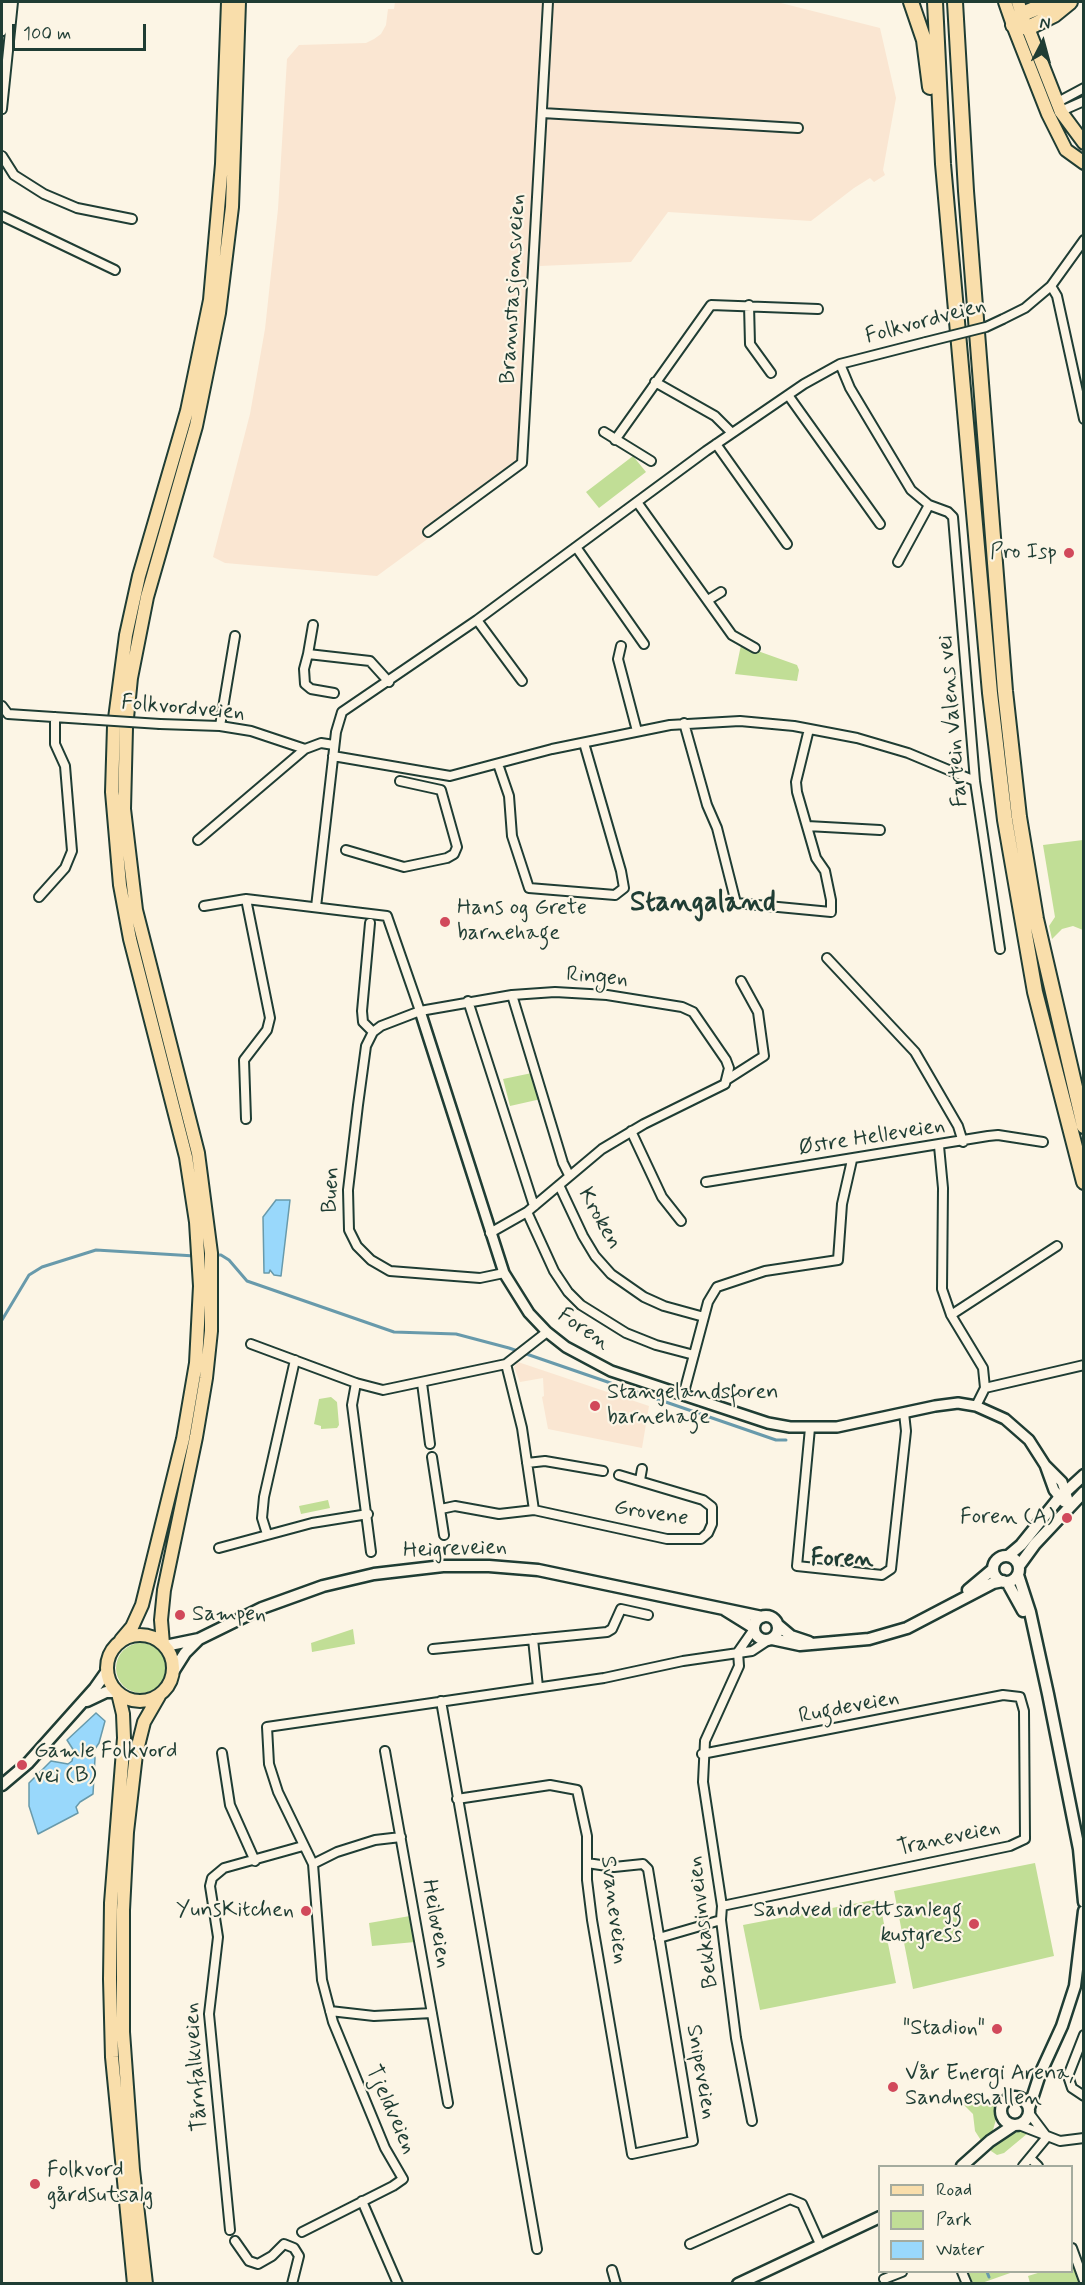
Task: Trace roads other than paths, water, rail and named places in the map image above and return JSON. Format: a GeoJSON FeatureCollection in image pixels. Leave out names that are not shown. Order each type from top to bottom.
{"type":"FeatureCollection","features":[{"type":"Feature","properties":{"kind":"highway"},"geometry":{"type":"LineString","coordinates":[[911,2],[927,57],[935,155],[943,164]]}},
{"type":"Feature","properties":{"kind":"highway"},"geometry":{"type":"LineString","coordinates":[[935,2],[943,164],[990,693],[1005,820],[1035,992],[1083,1182]]}},
{"type":"Feature","properties":{"kind":"highway"},"geometry":{"type":"LineString","coordinates":[[955,2],[958,85],[993,550],[1019,817],[1051,993],[1083,1126]]}},
{"type":"Feature","properties":{"kind":"highway"},"geometry":{"type":"LineString","coordinates":[[958,85],[962,2]]}},
{"type":"Feature","properties":{"kind":"highway"},"geometry":{"type":"LineString","coordinates":[[1020,18],[1052,2]]}},
{"type":"Feature","properties":{"kind":"highway"},"geometry":{"type":"LineString","coordinates":[[1020,18],[1054,15],[1070,2]]}},
{"type":"Feature","properties":{"kind":"main road"},"geometry":{"type":"LineString","coordinates":[[203,1222],[130,939],[114,830],[113,754],[126,635],[139,576],[187,411],[210,300],[221,188],[228,2]]}},
{"type":"Feature","properties":{"kind":"main road"},"geometry":{"type":"LineString","coordinates":[[146,2283],[133,2170],[123,2032],[123,1910],[136,1754],[144,1722],[159,1696],[169,1685],[173,1672],[172,1658],[164,1645],[161,1620],[164,1590],[206,1378],[206,1286],[196,1142],[136,910],[126,839],[124,768],[127,717],[138,638],[196,426],[219,313],[232,207],[239,2]]}},
{"type":"Feature","properties":{"kind":"main road"},"geometry":{"type":"LineString","coordinates":[[1005,2],[1020,18],[1059,107],[1083,143]]}},
{"type":"Feature","properties":{"kind":"main road"},"geometry":{"type":"LineString","coordinates":[[1020,18],[1048,114],[1066,150],[1083,163]]}},
{"type":"Feature","properties":{"kind":"main road"},"geometry":{"type":"LineString","coordinates":[[2,1785],[28,1763],[107,1671],[110,1654],[132,1627],[142,1605],[183,1439],[206,1286]]}},
{"type":"Feature","properties":{"kind":"main road"},"geometry":{"type":"LineString","coordinates":[[1032,1628],[1005,1582],[995,1577],[993,1569],[997,1559],[1008,1556],[1027,1539],[1063,1494],[1083,1475]]}},
{"type":"Feature","properties":{"kind":"main road"},"geometry":{"type":"LineString","coordinates":[[1005,1582],[1018,1571],[1027,1553],[1083,1492]]}},
{"type":"Feature","properties":{"kind":"main road"},"geometry":{"type":"LineString","coordinates":[[1008,1556],[1015,1559],[1032,1628],[1075,1828],[1083,1902]]}},
{"type":"Feature","properties":{"kind":"main road","name":"Heigreveien"},"geometry":{"type":"LineString","coordinates":[[164,1645],[199,1639],[262,1608],[323,1586],[374,1574],[443,1566],[489,1566],[538,1570],[762,1617],[772,1617],[791,1636],[812,1644]]}},
{"type":"Feature","properties":{"kind":"main road","name":"Heigreveien"},"geometry":{"type":"LineString","coordinates":[[952,1604],[993,1569]]}},
{"type":"Feature","properties":{"kind":"main road","name":"Heigreveien"},"geometry":{"type":"LineString","coordinates":[[720,1607],[754,1629],[759,1638],[800,1645],[851,1642],[887,1634],[928,1618],[952,1604],[1005,1582]]}},
{"type":"Feature","properties":{"kind":"main road"},"geometry":{"type":"LineString","coordinates":[[754,1629],[756,1621],[762,1617]]}},
{"type":"Feature","properties":{"kind":"main road"},"geometry":{"type":"LineString","coordinates":[[770,1640],[778,1632],[778,1625]]}},
{"type":"Feature","properties":{"kind":"main road"},"geometry":{"type":"LineString","coordinates":[[121,1640],[143,1635],[164,1645]]}},
{"type":"Feature","properties":{"kind":"main road","name":"Heigreveien"},"geometry":{"type":"LineString","coordinates":[[173,1672],[185,1653],[199,1639]]}},
{"type":"Feature","properties":{"kind":"main road"},"geometry":{"type":"LineString","coordinates":[[107,1671],[117,1692],[123,1714],[124,1738],[111,1903],[110,1990],[112,2057],[134,2283]]}},
{"type":"Feature","properties":{"kind":"main road"},"geometry":{"type":"LineString","coordinates":[[79,1706],[99,1695],[117,1692],[133,1701],[159,1696]]}},
{"type":"Feature","properties":{"kind":"main road"},"geometry":{"type":"LineString","coordinates":[[963,2165],[990,2141],[1027,2119],[1040,2074],[1056,2042],[1075,1986],[1082,1946],[1083,1911]]}},
{"type":"Feature","properties":{"kind":"main road"},"geometry":{"type":"LineString","coordinates":[[990,2141],[1003,2118],[1003,2105],[1009,2099],[1017,2097],[1040,2074]]}},
{"type":"Feature","properties":{"kind":"main road"},"geometry":{"type":"LineString","coordinates":[[1017,2097],[1025,2102],[1029,2110]]}},
{"type":"Feature","properties":{"kind":"main road"},"geometry":{"type":"LineString","coordinates":[[1003,2118],[1016,2125]]}},
{"type":"Feature","properties":{"kind":"main road"},"geometry":{"type":"LineString","coordinates":[[744,2282],[878,2218]]}},
{"type":"Feature","properties":{"kind":"street"},"geometry":{"type":"LineString","coordinates":[[2,31],[5,2]]}},
{"type":"Feature","properties":{"kind":"street"},"geometry":{"type":"LineString","coordinates":[[2,109],[13,2]]}},
{"type":"Feature","properties":{"kind":"street","name":"Brannstasjonsveien"},"geometry":{"type":"LineString","coordinates":[[428,532],[522,463],[548,2]]}},
{"type":"Feature","properties":{"kind":"street"},"geometry":{"type":"LineString","coordinates":[[1048,114],[1083,88]]}},
{"type":"Feature","properties":{"kind":"street"},"geometry":{"type":"LineString","coordinates":[[1059,107],[1083,101]]}},
{"type":"Feature","properties":{"kind":"street"},"geometry":{"type":"LineString","coordinates":[[542,112],[798,128]]}},
{"type":"Feature","properties":{"kind":"street"},"geometry":{"type":"LineString","coordinates":[[2,156],[14,175],[44,194],[77,208],[132,219]]}},
{"type":"Feature","properties":{"kind":"street"},"geometry":{"type":"LineString","coordinates":[[2,216],[115,270]]}},
{"type":"Feature","properties":{"kind":"street","name":"Folkvordveien"},"geometry":{"type":"LineString","coordinates":[[316,907],[334,745],[342,712],[477,620],[716,444],[788,395],[840,364],[986,327],[1025,308],[1051,286],[1083,240]]}},
{"type":"Feature","properties":{"kind":"street"},"geometry":{"type":"LineString","coordinates":[[1051,286],[1057,296],[1083,419]]}},
{"type":"Feature","properties":{"kind":"street"},"geometry":{"type":"LineString","coordinates":[[615,440],[711,305],[818,309]]}},
{"type":"Feature","properties":{"kind":"street"},"geometry":{"type":"LineString","coordinates":[[749,305],[750,344],[771,373]]}},
{"type":"Feature","properties":{"kind":"street","name":"Fartein Valens vei"},"geometry":{"type":"LineString","coordinates":[[840,364],[850,388],[911,490],[929,505],[948,512],[955,524],[975,781],[1000,949]]}},
{"type":"Feature","properties":{"kind":"street"},"geometry":{"type":"LineString","coordinates":[[655,382],[716,416],[732,434]]}},
{"type":"Feature","properties":{"kind":"street"},"geometry":{"type":"LineString","coordinates":[[788,395],[880,524]]}},
{"type":"Feature","properties":{"kind":"street"},"geometry":{"type":"LineString","coordinates":[[604,432],[651,461]]}},
{"type":"Feature","properties":{"kind":"street"},"geometry":{"type":"LineString","coordinates":[[716,444],[787,544]]}},
{"type":"Feature","properties":{"kind":"street"},"geometry":{"type":"LineString","coordinates":[[637,502],[732,635],[756,648]]}},
{"type":"Feature","properties":{"kind":"street"},"geometry":{"type":"LineString","coordinates":[[898,562],[929,505]]}},
{"type":"Feature","properties":{"kind":"street"},"geometry":{"type":"LineString","coordinates":[[576,547],[644,644]]}},
{"type":"Feature","properties":{"kind":"street"},"geometry":{"type":"LineString","coordinates":[[708,600],[721,592]]}},
{"type":"Feature","properties":{"kind":"street"},"geometry":{"type":"LineString","coordinates":[[477,620],[522,681]]}},
{"type":"Feature","properties":{"kind":"street"},"geometry":{"type":"LineString","coordinates":[[313,625],[304,669],[305,684],[310,689],[334,693]]}},
{"type":"Feature","properties":{"kind":"street"},"geometry":{"type":"LineString","coordinates":[[220,726],[235,636]]}},
{"type":"Feature","properties":{"kind":"street"},"geometry":{"type":"LineString","coordinates":[[621,646],[618,659],[637,731]]}},
{"type":"Feature","properties":{"kind":"street"},"geometry":{"type":"LineString","coordinates":[[308,654],[370,662],[389,682]]}},
{"type":"Feature","properties":{"kind":"street","name":"Folkvordveien"},"geometry":{"type":"LineString","coordinates":[[2,706],[8,714],[220,726],[251,731],[305,749],[321,743],[334,745]]}},
{"type":"Feature","properties":{"kind":"street"},"geometry":{"type":"LineString","coordinates":[[39,897],[65,868],[72,851],[65,766],[56,744],[56,717]]}},
{"type":"Feature","properties":{"kind":"street"},"geometry":{"type":"LineString","coordinates":[[333,756],[444,775],[463,774],[637,731],[684,723],[740,721],[809,729],[857,738],[908,753],[975,781]]}},
{"type":"Feature","properties":{"kind":"street"},"geometry":{"type":"LineString","coordinates":[[684,723],[707,805],[717,828],[736,903],[831,912],[825,871],[816,858],[796,782],[809,729]]}},
{"type":"Feature","properties":{"kind":"street"},"geometry":{"type":"LineString","coordinates":[[498,764],[509,796],[512,836],[529,888],[615,895],[624,888],[584,743]]}},
{"type":"Feature","properties":{"kind":"street"},"geometry":{"type":"LineString","coordinates":[[198,840],[305,749]]}},
{"type":"Feature","properties":{"kind":"street"},"geometry":{"type":"LineString","coordinates":[[346,850],[404,867],[447,858],[454,854],[457,847],[441,790],[400,781]]}},
{"type":"Feature","properties":{"kind":"street"},"geometry":{"type":"LineString","coordinates":[[807,826],[880,830]]}},
{"type":"Feature","properties":{"kind":"street"},"geometry":{"type":"LineString","coordinates":[[246,898],[270,1018],[267,1030],[244,1060],[246,1119]]}},
{"type":"Feature","properties":{"kind":"street"},"geometry":{"type":"LineString","coordinates":[[204,906],[246,898],[316,907]]}},
{"type":"Feature","properties":{"kind":"street","name":"Foren"},"geometry":{"type":"LineString","coordinates":[[316,907],[387,916],[504,1273],[529,1313],[547,1332],[589,1361],[682,1396],[768,1423],[810,1428],[837,1427],[947,1404],[976,1406],[995,1413],[1015,1426],[1029,1440],[1045,1465],[1052,1469],[1070,1506]]}},
{"type":"Feature","properties":{"kind":"street"},"geometry":{"type":"LineString","coordinates":[[370,922],[363,1022],[373,1032],[381,1026],[420,1011]]}},
{"type":"Feature","properties":{"kind":"street"},"geometry":{"type":"LineString","coordinates":[[827,958],[915,1052],[958,1126],[963,1142]]}},
{"type":"Feature","properties":{"kind":"street"},"geometry":{"type":"LineString","coordinates":[[490,1233],[530,1209],[569,1175],[631,1131],[718,1090],[728,1078],[764,1056],[759,1012],[741,981]]}},
{"type":"Feature","properties":{"kind":"street","name":"Ringen"},"geometry":{"type":"LineString","coordinates":[[420,1011],[512,995],[555,993],[607,995],[682,1007],[700,1019],[726,1060],[728,1078]]}},
{"type":"Feature","properties":{"kind":"street","name":"Kroken"},"geometry":{"type":"LineString","coordinates":[[512,995],[569,1175]]}},
{"type":"Feature","properties":{"kind":"street","name":"Foren"},"geometry":{"type":"LineString","coordinates":[[468,1001],[530,1209],[554,1271],[581,1305],[626,1333],[656,1345],[694,1355]]}},
{"type":"Feature","properties":{"kind":"street","name":"Buen"},"geometry":{"type":"LineString","coordinates":[[373,1032],[366,1046],[347,1213],[349,1230],[357,1245],[371,1260],[390,1271],[480,1278],[504,1273]]}},
{"type":"Feature","properties":{"kind":"street"},"geometry":{"type":"LineString","coordinates":[[631,1131],[662,1197],[681,1221]]}},
{"type":"Feature","properties":{"kind":"street","name":"Østre Helleveien"},"geometry":{"type":"LineString","coordinates":[[706,1182],[998,1135],[1043,1142]]}},
{"type":"Feature","properties":{"kind":"street"},"geometry":{"type":"LineString","coordinates":[[939,1146],[943,1188],[942,1289],[951,1315],[983,1368],[985,1388],[976,1406]]}},
{"type":"Feature","properties":{"kind":"street"},"geometry":{"type":"LineString","coordinates":[[682,1396],[711,1295],[717,1287],[765,1271],[838,1260],[842,1204],[852,1160]]}},
{"type":"Feature","properties":{"kind":"street","name":"Kroken"},"geometry":{"type":"LineString","coordinates":[[559,1185],[589,1246],[611,1274],[644,1297],[664,1306],[704,1317]]}},
{"type":"Feature","properties":{"kind":"street"},"geometry":{"type":"LineString","coordinates":[[951,1315],[1057,1246]]}},
{"type":"Feature","properties":{"kind":"street"},"geometry":{"type":"LineString","coordinates":[[251,1344],[357,1383],[383,1390],[506,1364],[547,1332]]}},
{"type":"Feature","properties":{"kind":"street"},"geometry":{"type":"LineString","coordinates":[[267,1534],[262,1518],[264,1497],[295,1360]]}},
{"type":"Feature","properties":{"kind":"street"},"geometry":{"type":"LineString","coordinates":[[506,1364],[528,1463],[534,1510]]}},
{"type":"Feature","properties":{"kind":"street"},"geometry":{"type":"LineString","coordinates":[[985,1388],[1083,1365]]}},
{"type":"Feature","properties":{"kind":"street"},"geometry":{"type":"LineString","coordinates":[[357,1383],[352,1405],[368,1514],[371,1552]]}},
{"type":"Feature","properties":{"kind":"street"},"geometry":{"type":"LineString","coordinates":[[422,1383],[430,1444]]}},
{"type":"Feature","properties":{"kind":"street"},"geometry":{"type":"LineString","coordinates":[[810,1428],[796,1566],[882,1575],[891,1569],[906,1431],[904,1413]]}},
{"type":"Feature","properties":{"kind":"street"},"geometry":{"type":"LineString","coordinates":[[432,1456],[444,1535]]}},
{"type":"Feature","properties":{"kind":"street"},"geometry":{"type":"LineString","coordinates":[[528,1463],[545,1461],[603,1471]]}},
{"type":"Feature","properties":{"kind":"street"},"geometry":{"type":"LineString","coordinates":[[640,1480],[642,1468]]}},
{"type":"Feature","properties":{"kind":"street","name":"Grovene"},"geometry":{"type":"LineString","coordinates":[[441,1509],[455,1506],[498,1514],[534,1510],[667,1539],[701,1539],[708,1533],[712,1524],[712,1507],[703,1500],[619,1475]]}},
{"type":"Feature","properties":{"kind":"street"},"geometry":{"type":"LineString","coordinates":[[219,1548],[267,1534],[368,1514]]}},
{"type":"Feature","properties":{"kind":"street"},"geometry":{"type":"LineString","coordinates":[[433,1649],[607,1632],[612,1629],[621,1609],[648,1615]]}},
{"type":"Feature","properties":{"kind":"street"},"geometry":{"type":"LineString","coordinates":[[738,1652],[754,1629]]}},
{"type":"Feature","properties":{"kind":"street"},"geometry":{"type":"LineString","coordinates":[[533,1639],[538,1687]]}},
{"type":"Feature","properties":{"kind":"street"},"geometry":{"type":"LineString","coordinates":[[537,2249],[441,1701],[752,1651],[770,1640]]}},
{"type":"Feature","properties":{"kind":"street","name":"Bekkasinveien"},"geometry":{"type":"LineString","coordinates":[[738,1652],[739,1666],[705,1741],[702,1754],[703,1782],[722,1906],[721,1920],[736,2038],[752,2121]]}},
{"type":"Feature","properties":{"kind":"street","name":"Rugdeveien"},"geometry":{"type":"LineString","coordinates":[[702,1754],[1003,1695]]}},
{"type":"Feature","properties":{"kind":"street","name":"Traneveien"},"geometry":{"type":"LineString","coordinates":[[722,1906],[1010,1846],[1025,1839],[1024,1711],[1020,1697],[1003,1695]]}},
{"type":"Feature","properties":{"kind":"street","name":"Tjeldveien"},"geometry":{"type":"LineString","coordinates":[[302,2232],[403,2179],[385,2148],[330,2011],[322,1980],[313,1864],[303,1846],[269,1764],[267,1727],[441,1701]]}},
{"type":"Feature","properties":{"kind":"street","name":"Heiloveien"},"geometry":{"type":"LineString","coordinates":[[385,1751],[448,2103]]}},
{"type":"Feature","properties":{"kind":"street"},"geometry":{"type":"LineString","coordinates":[[222,1753],[230,1805],[255,1861]]}},
{"type":"Feature","properties":{"kind":"street","name":"Svaneveien"},"geometry":{"type":"LineString","coordinates":[[457,1799],[550,1785],[577,1790],[587,1836],[592,1920],[632,2154]]}},
{"type":"Feature","properties":{"kind":"street"},"geometry":{"type":"LineString","coordinates":[[313,1864],[356,1846],[401,1837]]}},
{"type":"Feature","properties":{"kind":"street","name":"Tårnfalkveien"},"geometry":{"type":"LineString","coordinates":[[230,2230],[209,2014],[218,1937],[210,1886],[212,1878],[224,1868],[303,1846]]}},
{"type":"Feature","properties":{"kind":"street","name":"Snipeveien"},"geometry":{"type":"LineString","coordinates":[[587,1863],[614,1867],[647,1866],[693,2141],[632,2154]]}},
{"type":"Feature","properties":{"kind":"street"},"geometry":{"type":"LineString","coordinates":[[659,1938],[721,1920]]}},
{"type":"Feature","properties":{"kind":"street"},"geometry":{"type":"LineString","coordinates":[[330,2011],[374,2016],[432,2013]]}},
{"type":"Feature","properties":{"kind":"street"},"geometry":{"type":"LineString","coordinates":[[1083,2035],[1068,2076],[1072,2088],[1083,2096]]}},
{"type":"Feature","properties":{"kind":"street"},"geometry":{"type":"LineString","coordinates":[[1029,2110],[1047,2138]]}},
{"type":"Feature","properties":{"kind":"street"},"geometry":{"type":"LineString","coordinates":[[1016,2125],[1060,2141],[1083,2138]]}},
{"type":"Feature","properties":{"kind":"street"},"geometry":{"type":"LineString","coordinates":[[1024,2165],[1047,2138]]}},
{"type":"Feature","properties":{"kind":"street"},"geometry":{"type":"LineString","coordinates":[[1031,2159],[1037,2165]]}},
{"type":"Feature","properties":{"kind":"street"},"geometry":{"type":"LineString","coordinates":[[690,2244],[790,2199],[802,2204],[821,2246]]}},
{"type":"Feature","properties":{"kind":"street"},"geometry":{"type":"LineString","coordinates":[[362,2201],[398,2283]]}},
{"type":"Feature","properties":{"kind":"street"},"geometry":{"type":"LineString","coordinates":[[235,2241],[249,2261],[258,2264],[272,2256],[284,2244],[294,2248],[298,2256],[292,2283]]}},
{"type":"Feature","properties":{"kind":"street"},"geometry":{"type":"LineString","coordinates":[[1073,2254],[1083,2281]]}},
{"type":"Feature","properties":{"kind":"street"},"geometry":{"type":"LineString","coordinates":[[612,2270],[616,2283]]}},
{"type":"Feature","properties":{"kind":"street"},"geometry":{"type":"LineString","coordinates":[[884,2279],[898,2273]]}},
{"type":"Feature","properties":{"kind":"water"},"geometry":{"type":"Polygon","coordinates":[[[276,1200],[290,1200],[281,1276],[274,1275],[270,1270],[269,1273],[264,1273],[263,1217],[276,1200]]]}},
{"type":"Feature","properties":{"kind":"water"},"geometry":{"type":"Polygon","coordinates":[[[96,1713],[105,1721],[99,1743],[93,1752],[95,1758],[93,1794],[76,1807],[78,1813],[38,1834],[29,1806],[29,1783],[51,1761],[68,1764],[72,1761],[74,1751],[67,1740],[96,1713]]]}},
{"type":"Feature","properties":{"kind":"waterway"},"geometry":{"type":"LineString","coordinates":[[2,1320],[29,1275],[42,1267],[96,1250],[195,1256]]}},
{"type":"Feature","properties":{"kind":"waterway"},"geometry":{"type":"LineString","coordinates":[[213,1255],[221,1255],[229,1260],[247,1281],[394,1332],[456,1334],[509,1348],[776,1440],[786,1440]]}},
{"type":"Feature","properties":{"kind":"waterway"},"geometry":{"type":"LineString","coordinates":[[987,2273],[989,2277]]}},
{"type":"Feature","properties":{"kind":"place","name":"Pro Isp"},"geometry":{"type":"Point","coordinates":[1069,553]}},
{"type":"Feature","properties":{"kind":"place","name":"Hans og Grete barnehage"},"geometry":{"type":"Point","coordinates":[445,922]}},
{"type":"Feature","properties":{"kind":"place","name":"Stangelandsforen barnehage"},"geometry":{"type":"Point","coordinates":[595,1406]}},
{"type":"Feature","properties":{"kind":"place","name":"Foren (A)"},"geometry":{"type":"Point","coordinates":[1067,1518]}},
{"type":"Feature","properties":{"kind":"place","name":"Sampen"},"geometry":{"type":"Point","coordinates":[180,1615]}},
{"type":"Feature","properties":{"kind":"place","name":"Gamle Folkvord vei (B)"},"geometry":{"type":"Point","coordinates":[22,1765]}},
{"type":"Feature","properties":{"kind":"place","name":"YunsKitchen"},"geometry":{"type":"Point","coordinates":[306,1911]}},
{"type":"Feature","properties":{"kind":"place","name":"Sandved idrettsanlegg kustgress"},"geometry":{"type":"Point","coordinates":[974,1924]}},
{"type":"Feature","properties":{"kind":"place","name":"\"Stadion\""},"geometry":{"type":"Point","coordinates":[997,2029]}},
{"type":"Feature","properties":{"kind":"place","name":"Vår Energi Arena, Sandneshallen"},"geometry":{"type":"Point","coordinates":[893,2087]}},
{"type":"Feature","properties":{"kind":"place","name":"Folkvord gårdsutsalg"},"geometry":{"type":"Point","coordinates":[35,2184]}},
{"type":"Feature","properties":{"kind":"district","name":"Stangaland"},"geometry":{"type":"Point","coordinates":[703,904]}},
{"type":"Feature","properties":{"kind":"district","name":"Foren"},"geometry":{"type":"Point","coordinates":[842,1560]}}]}
